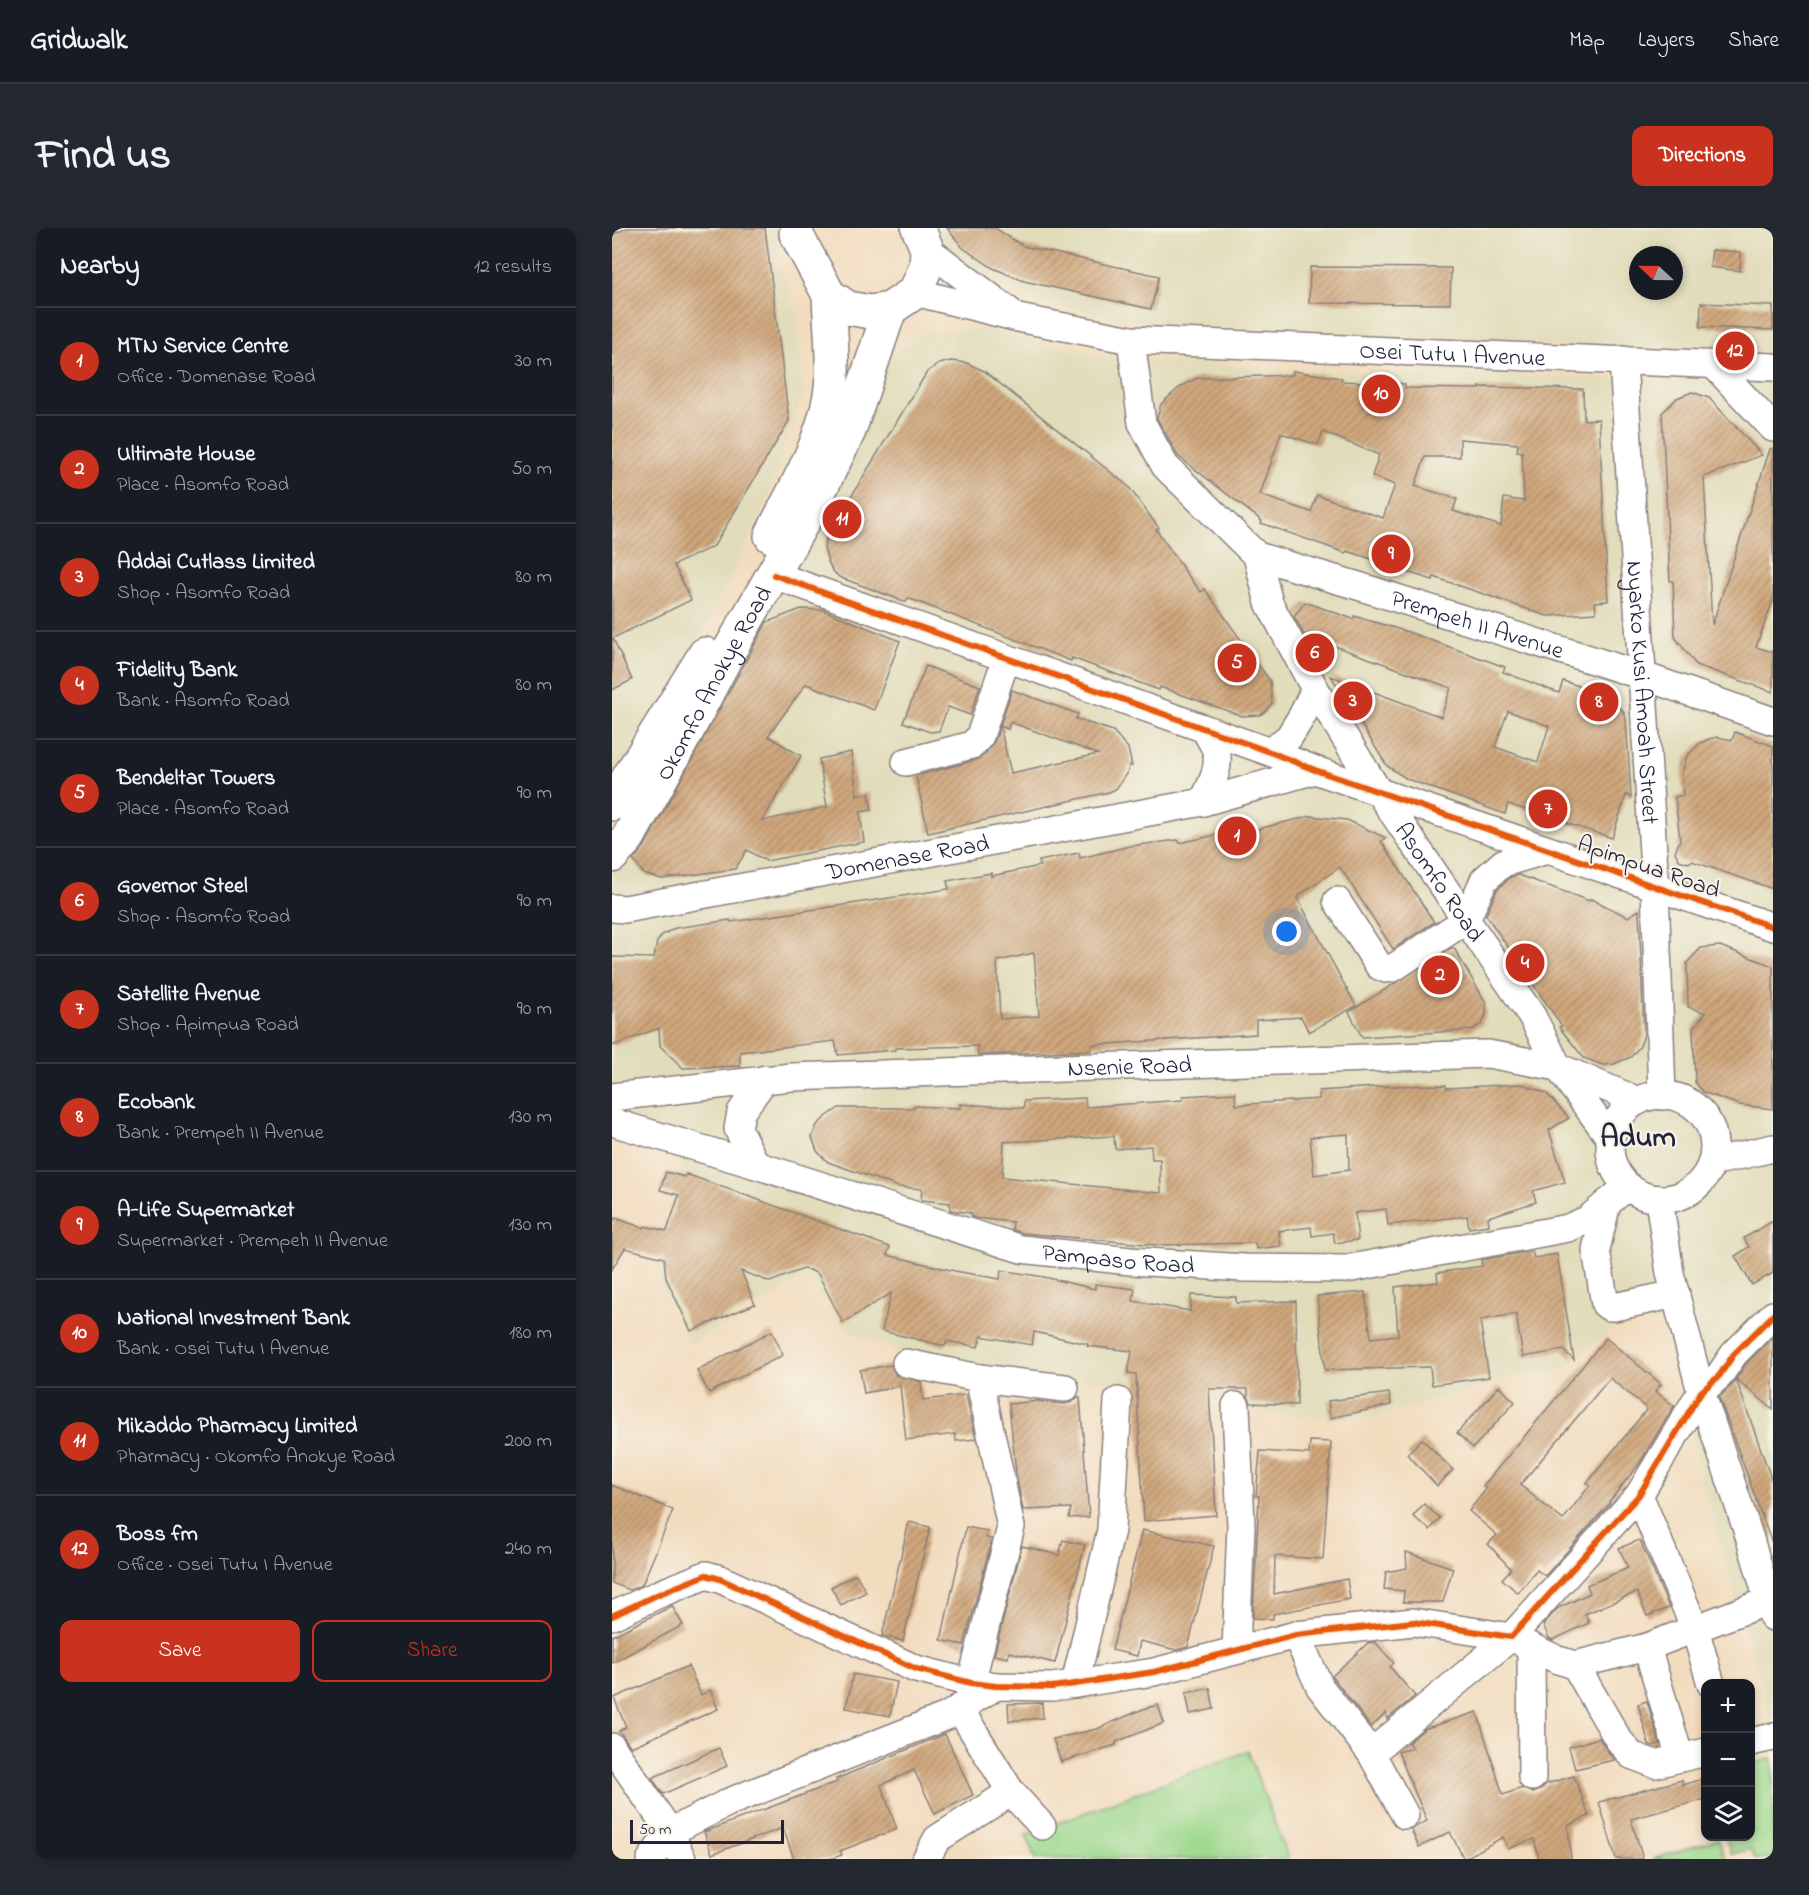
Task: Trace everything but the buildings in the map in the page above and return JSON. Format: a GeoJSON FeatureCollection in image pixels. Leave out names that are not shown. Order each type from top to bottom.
{"type":"FeatureCollection","features":[{"type":"Feature","properties":{"kind":"main road"},"geometry":{"type":"LineString","coordinates":[[794,230],[829,295],[848,308],[870,312],[902,300]]}},
{"type":"Feature","properties":{"kind":"main road","name":"Okomfo Anokye Road"},"geometry":{"type":"LineString","coordinates":[[612,856],[628,838],[728,653],[774,574],[849,431],[902,300],[926,267],[922,238]]}},
{"type":"Feature","properties":{"kind":"main road","name":"Okomfo Anokye Road"},"geometry":{"type":"LineString","coordinates":[[612,804],[755,569],[818,440],[827,410],[832,379],[829,295]]}},
{"type":"Feature","properties":{"kind":"street"},"geometry":{"type":"LineString","coordinates":[[922,238],[1018,318]]}},
{"type":"Feature","properties":{"kind":"street","name":"Osei Tutu I Avenue"},"geometry":{"type":"LineString","coordinates":[[902,300],[1018,318],[1131,340],[1773,367]]}},
{"type":"Feature","properties":{"kind":"street","name":"Prempeh II Avenue"},"geometry":{"type":"LineString","coordinates":[[1131,340],[1142,423],[1165,466],[1257,556],[1366,588],[1643,676],[1773,721]]}},
{"type":"Feature","properties":{"kind":"street","name":"Nyarko Kusi Amoah Street"},"geometry":{"type":"LineString","coordinates":[[1623,360],[1655,886],[1650,1099]]}},
{"type":"Feature","properties":{"kind":"street"},"geometry":{"type":"LineString","coordinates":[[1714,364],[1773,428]]}},
{"type":"Feature","properties":{"kind":"street","name":"Asomfo Road"},"geometry":{"type":"LineString","coordinates":[[1257,556],[1269,603],[1315,689],[1378,791],[1532,1016],[1558,1067]]}},
{"type":"Feature","properties":{"kind":"street","name":"Apimpua Road"},"geometry":{"type":"LineString","coordinates":[[774,574],[1315,770],[1773,927]]}},
{"type":"Feature","properties":{"kind":"street"},"geometry":{"type":"LineString","coordinates":[[906,762],[972,745],[980,736],[1006,659]]}},
{"type":"Feature","properties":{"kind":"street"},"geometry":{"type":"LineString","coordinates":[[1270,752],[1289,737],[1315,689]]}},
{"type":"Feature","properties":{"kind":"street"},"geometry":{"type":"LineString","coordinates":[[1203,802],[1215,774],[1216,764],[1216,752],[1205,729]]}},
{"type":"Feature","properties":{"kind":"street","name":"Domenase Road"},"geometry":{"type":"LineString","coordinates":[[616,913],[1203,802],[1315,770]]}},
{"type":"Feature","properties":{"kind":"street"},"geometry":{"type":"LineString","coordinates":[[1337,901],[1379,966],[1386,969],[1394,968],[1466,920],[1484,880],[1503,863],[1547,850]]}},
{"type":"Feature","properties":{"kind":"street","name":"Nsenie Road"},"geometry":{"type":"LineString","coordinates":[[612,1097],[765,1079],[1488,1054],[1558,1067]]}},
{"type":"Feature","properties":{"kind":"street"},"geometry":{"type":"LineString","coordinates":[[1558,1067],[1650,1099]]}},
{"type":"Feature","properties":{"kind":"street"},"geometry":{"type":"LineString","coordinates":[[1558,1067],[1611,1139]]}},
{"type":"Feature","properties":{"kind":"street"},"geometry":{"type":"LineString","coordinates":[[756,1165],[738,1129],[741,1112],[765,1079]]}},
{"type":"Feature","properties":{"kind":"street"},"geometry":{"type":"LineString","coordinates":[[1672,1096],[1688,1102],[1701,1113],[1710,1128],[1714,1145],[1712,1162],[1705,1178],[1692,1190],[1676,1197],[1659,1199],[1642,1196],[1628,1186],[1617,1173],[1611,1157],[1611,1139],[1617,1123],[1626,1111],[1650,1099],[1672,1096]]}},
{"type":"Feature","properties":{"kind":"street","name":"Pampaso Road"},"geometry":{"type":"LineString","coordinates":[[612,1122],[1021,1249],[1130,1261],[1245,1268],[1346,1269],[1568,1228],[1587,1220],[1628,1186]]}},
{"type":"Feature","properties":{"kind":"street"},"geometry":{"type":"LineString","coordinates":[[1712,1162],[1773,1148]]}},
{"type":"Feature","properties":{"kind":"street"},"geometry":{"type":"LineString","coordinates":[[612,1616],[706,1575],[802,1615],[916,1669],[983,1685],[1052,1687],[1154,1672],[1296,1635],[1413,1622],[1521,1643],[1575,1665],[1647,1647],[1695,1629],[1771,1610],[1701,1392],[1670,1273],[1659,1199]]}},
{"type":"Feature","properties":{"kind":"street"},"geometry":{"type":"LineString","coordinates":[[1607,1203],[1596,1250],[1605,1304],[1614,1307],[1676,1294]]}},
{"type":"Feature","properties":{"kind":"street"},"geometry":{"type":"LineString","coordinates":[[1371,1753],[1521,1643],[1639,1495],[1701,1392],[1719,1376],[1734,1354],[1773,1315]]}},
{"type":"Feature","properties":{"kind":"street"},"geometry":{"type":"LineString","coordinates":[[906,1363],[979,1378],[1065,1388]]}},
{"type":"Feature","properties":{"kind":"street"},"geometry":{"type":"LineString","coordinates":[[651,1859],[670,1832],[729,1802],[946,1716],[959,1708],[983,1685],[1011,1527],[979,1378]]}},
{"type":"Feature","properties":{"kind":"street"},"geometry":{"type":"LineString","coordinates":[[1075,1684],[1111,1530],[1118,1401]]}},
{"type":"Feature","properties":{"kind":"street"},"geometry":{"type":"LineString","coordinates":[[1236,1406],[1241,1526],[1236,1650]]}},
{"type":"Feature","properties":{"kind":"street"},"geometry":{"type":"LineString","coordinates":[[1639,1495],[1695,1629],[1710,1679]]}},
{"type":"Feature","properties":{"kind":"street"},"geometry":{"type":"LineString","coordinates":[[1296,1635],[1325,1694],[1371,1753],[1405,1815]]}},
{"type":"Feature","properties":{"kind":"street"},"geometry":{"type":"LineString","coordinates":[[1521,1643],[1533,1777]]}},
{"type":"Feature","properties":{"kind":"street"},"geometry":{"type":"LineString","coordinates":[[1575,1665],[1618,1739],[1631,1755],[1654,1764],[1693,1755],[1647,1647]]}},
{"type":"Feature","properties":{"kind":"street"},"geometry":{"type":"LineString","coordinates":[[959,1708],[1011,1792],[1042,1826]]}},
{"type":"Feature","properties":{"kind":"street"},"geometry":{"type":"LineString","coordinates":[[1755,1741],[1773,1737]]}},
{"type":"Feature","properties":{"kind":"street"},"geometry":{"type":"LineString","coordinates":[[612,1747],[670,1832],[682,1859]]}},
{"type":"Feature","properties":{"kind":"street"},"geometry":{"type":"LineString","coordinates":[[926,1859],[937,1839],[1011,1792]]}},
{"type":"Feature","properties":{"kind":"shaded area"},"geometry":{"type":"Polygon","coordinates":[[[612,228],[782,228],[777,258],[797,314],[803,393],[768,498],[697,644],[612,780],[612,228]]]}},
{"type":"Feature","properties":{"kind":"shaded area"},"geometry":{"type":"Polygon","coordinates":[[[936,228],[1773,228],[1773,354],[1375,337],[1139,322],[1046,303],[998,285],[946,257],[936,228]]]}},
{"type":"Feature","properties":{"kind":"shaded area"},"geometry":{"type":"Polygon","coordinates":[[[984,329],[1105,357],[1290,370],[1773,383],[1773,1726],[1699,1471],[1673,1320],[1618,1325],[1557,1371],[1502,1380],[1371,1419],[1281,1415],[1153,1386],[941,1367],[849,1332],[805,1277],[690,1344],[659,1282],[658,1247],[681,1173],[684,1143],[612,1127],[612,866],[883,364],[923,332],[984,329]]]}},
{"type":"Feature","properties":{"kind":"green space"},"geometry":{"type":"Polygon","coordinates":[[[1248,1751],[1288,1859],[1035,1859],[1026,1835],[1248,1751]]]}},
{"type":"Feature","properties":{"kind":"green space"},"geometry":{"type":"Polygon","coordinates":[[[1773,1759],[1773,1859],[1755,1859],[1751,1849],[1731,1854],[1727,1841],[1755,1841],[1755,1764],[1773,1759]]]}},
{"type":"Feature","properties":{"kind":"green space"},"geometry":{"type":"Polygon","coordinates":[[[1712,1841],[1719,1841],[1725,1859],[1653,1859],[1712,1841]]]}},
{"type":"Feature","properties":{"kind":"cycle path"},"geometry":{"type":"LineString","coordinates":[[774,575],[1315,770],[1773,927]]}},
{"type":"Feature","properties":{"kind":"cycle path"},"geometry":{"type":"LineString","coordinates":[[612,1616],[706,1575],[720,1579],[916,1669],[971,1683],[996,1686],[1052,1687],[1154,1672],[1296,1635],[1413,1622],[1511,1637],[1639,1495],[1701,1392],[1719,1376],[1734,1354],[1773,1315]]}},
{"type":"Feature","properties":{"kind":"place","name":"Boss fm"},"geometry":{"type":"Point","coordinates":[1735,351]}},
{"type":"Feature","properties":{"kind":"place","name":"National Investment Bank"},"geometry":{"type":"Point","coordinates":[1381,394]}},
{"type":"Feature","properties":{"kind":"place","name":"Mikaddo Pharmacy Limited"},"geometry":{"type":"Point","coordinates":[842,519]}},
{"type":"Feature","properties":{"kind":"place","name":"A-Life Supermarket"},"geometry":{"type":"Point","coordinates":[1391,554]}},
{"type":"Feature","properties":{"kind":"place","name":"Governor Steel"},"geometry":{"type":"Point","coordinates":[1315,653]}},
{"type":"Feature","properties":{"kind":"place","name":"Bendeltar Towers"},"geometry":{"type":"Point","coordinates":[1237,663]}},
{"type":"Feature","properties":{"kind":"place","name":"Addai Cutlass Limited"},"geometry":{"type":"Point","coordinates":[1353,701]}},
{"type":"Feature","properties":{"kind":"place","name":"Ecobank"},"geometry":{"type":"Point","coordinates":[1599,702]}},
{"type":"Feature","properties":{"kind":"place","name":"Satellite Avenue"},"geometry":{"type":"Point","coordinates":[1548,809]}},
{"type":"Feature","properties":{"kind":"place","name":"MTN Service Centre"},"geometry":{"type":"Point","coordinates":[1237,836]}},
{"type":"Feature","properties":{"kind":"place","name":"Fidelity Bank"},"geometry":{"type":"Point","coordinates":[1525,963]}},
{"type":"Feature","properties":{"kind":"place","name":"Ultimate House"},"geometry":{"type":"Point","coordinates":[1440,975]}},
{"type":"Feature","properties":{"kind":"district","name":"Adum"},"geometry":{"type":"Point","coordinates":[1638,1136]}}]}
